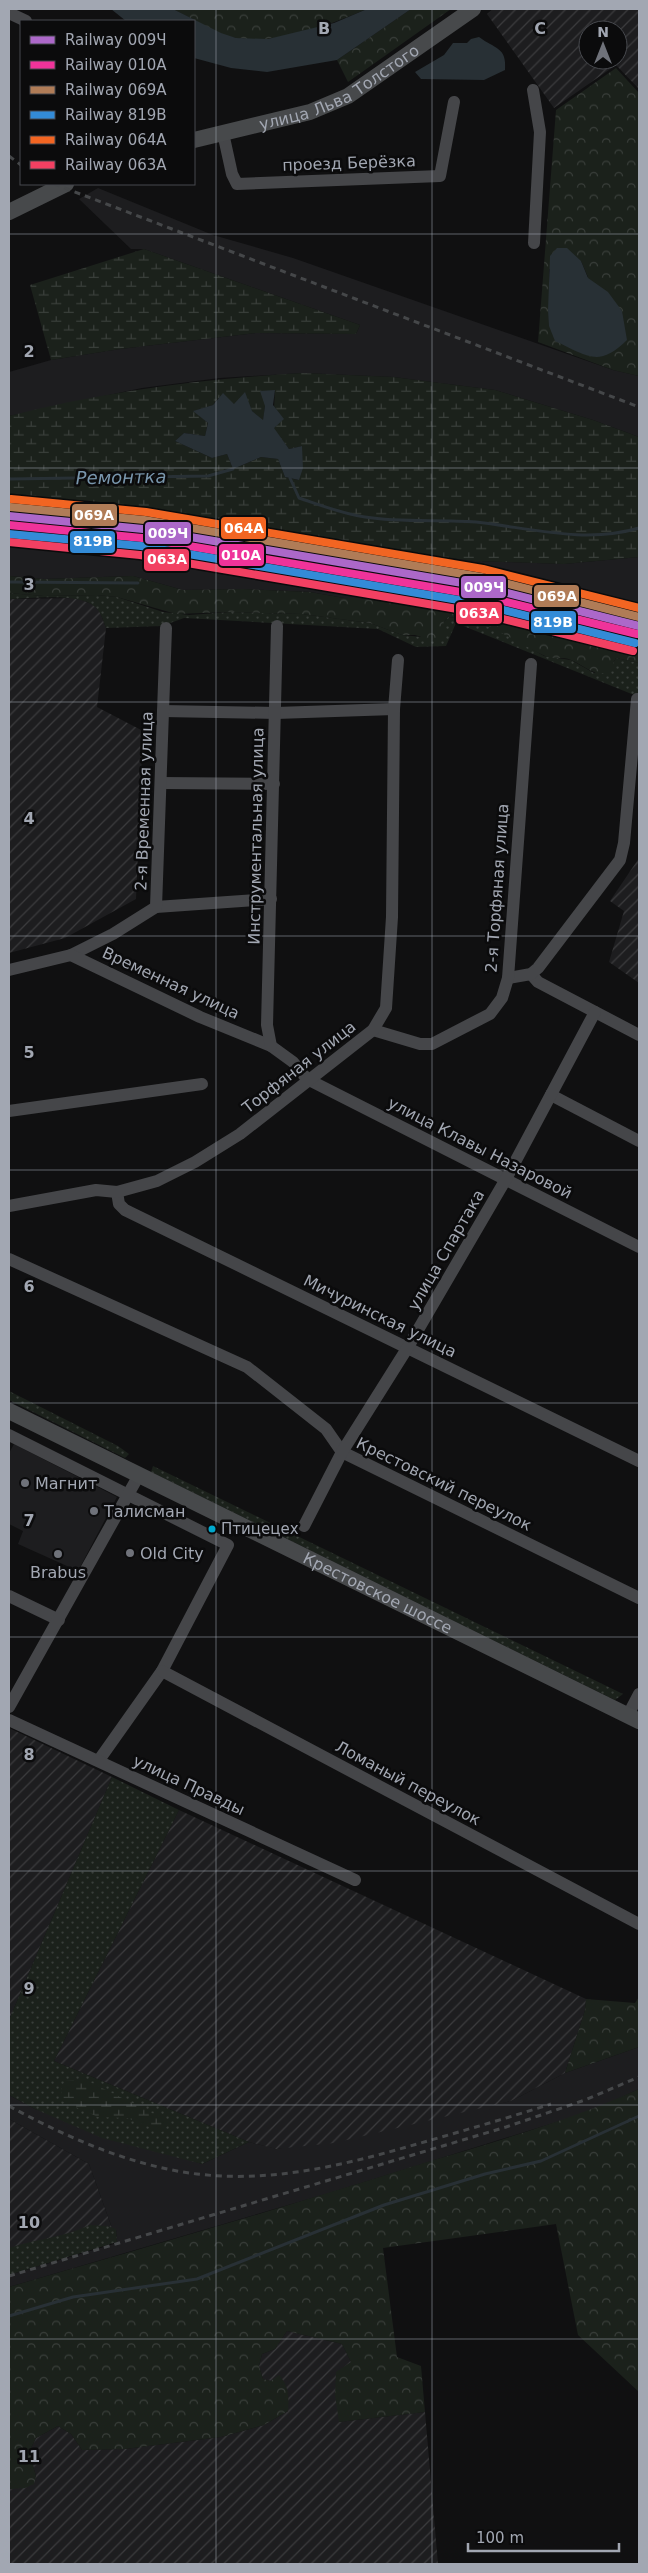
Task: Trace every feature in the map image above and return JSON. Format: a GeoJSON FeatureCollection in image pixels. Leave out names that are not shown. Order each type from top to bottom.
{"type":"FeatureCollection","features":[{"type":"Feature","properties":{"kind":"main road","name":"улица Льва Толстого"},"geometry":{"type":"LineString","coordinates":[[195,140],[310,112],[348,96],[473,9]]}},
{"type":"Feature","properties":{"kind":"main road"},"geometry":{"type":"LineString","coordinates":[[9,212],[64,185]]}},
{"type":"Feature","properties":{"kind":"main road","name":"Крестовское шоссе"},"geometry":{"type":"LineString","coordinates":[[9,1411],[633,1718]]}},
{"type":"Feature","properties":{"kind":"street"},"geometry":{"type":"LineString","coordinates":[[9,13],[24,20]]}},
{"type":"Feature","properties":{"kind":"street"},"geometry":{"type":"LineString","coordinates":[[533,90],[540,132],[534,243]]}},
{"type":"Feature","properties":{"kind":"street","name":"проезд Берёзка"},"geometry":{"type":"LineString","coordinates":[[224,133],[232,174],[237,184],[440,176],[454,102]]}},
{"type":"Feature","properties":{"kind":"street","name":"Инструментальная улица"},"geometry":{"type":"LineString","coordinates":[[272,1046],[267,1025],[277,626]]}},
{"type":"Feature","properties":{"kind":"street","name":"2-я Временная улица"},"geometry":{"type":"LineString","coordinates":[[71,955],[113,934],[156,907],[166,628]]}},
{"type":"Feature","properties":{"kind":"street","name":"Торфяная улица"},"geometry":{"type":"LineString","coordinates":[[9,1206],[96,1190],[117,1192],[157,1181],[195,1162],[240,1134],[307,1079],[373,1030],[386,1008],[387,999],[392,917],[394,709],[398,660]]}},
{"type":"Feature","properties":{"kind":"street","name":"2-я Торфяная улица"},"geometry":{"type":"LineString","coordinates":[[373,1030],[420,1044],[432,1044],[490,1014],[502,998],[508,978],[531,664]]}},
{"type":"Feature","properties":{"kind":"street"},"geometry":{"type":"LineString","coordinates":[[508,978],[531,974],[620,860],[624,843],[637,699]]}},
{"type":"Feature","properties":{"kind":"street"},"geometry":{"type":"LineString","coordinates":[[163,711],[276,712],[394,709]]}},
{"type":"Feature","properties":{"kind":"street"},"geometry":{"type":"LineString","coordinates":[[161,783],[274,784]]}},
{"type":"Feature","properties":{"kind":"street"},"geometry":{"type":"LineString","coordinates":[[156,907],[271,899]]}},
{"type":"Feature","properties":{"kind":"street"},"geometry":{"type":"LineString","coordinates":[[9,970],[71,955]]}},
{"type":"Feature","properties":{"kind":"street","name":"Временная улица"},"geometry":{"type":"LineString","coordinates":[[71,955],[200,1017],[272,1046],[293,1062],[307,1079]]}},
{"type":"Feature","properties":{"kind":"street"},"geometry":{"type":"LineString","coordinates":[[531,974],[538,982],[639,1035]]}},
{"type":"Feature","properties":{"kind":"street","name":"улица Спартака"},"geometry":{"type":"LineString","coordinates":[[304,1526],[342,1452],[408,1347],[506,1179],[595,1012]]}},
{"type":"Feature","properties":{"kind":"street","name":"улица Клавы Назаровой"},"geometry":{"type":"LineString","coordinates":[[307,1079],[639,1247]]}},
{"type":"Feature","properties":{"kind":"street"},"geometry":{"type":"LineString","coordinates":[[9,1111],[202,1084]]}},
{"type":"Feature","properties":{"kind":"street"},"geometry":{"type":"LineString","coordinates":[[551,1095],[639,1141]]}},
{"type":"Feature","properties":{"kind":"street","name":"Мичуринская улица"},"geometry":{"type":"LineString","coordinates":[[117,1192],[119,1204],[125,1210],[408,1347],[639,1462]]}},
{"type":"Feature","properties":{"kind":"street","name":"Крестовский переулок"},"geometry":{"type":"LineString","coordinates":[[9,1259],[247,1367],[326,1429],[342,1452],[639,1598]]}},
{"type":"Feature","properties":{"kind":"street"},"geometry":{"type":"LineString","coordinates":[[9,1435],[228,1545],[162,1672],[99,1760]]}},
{"type":"Feature","properties":{"kind":"street"},"geometry":{"type":"LineString","coordinates":[[9,1707],[60,1620],[139,1475]]}},
{"type":"Feature","properties":{"kind":"street"},"geometry":{"type":"LineString","coordinates":[[9,1596],[60,1620]]}},
{"type":"Feature","properties":{"kind":"street","name":"Ломаный переулок"},"geometry":{"type":"LineString","coordinates":[[162,1672],[639,1924]]}},
{"type":"Feature","properties":{"kind":"street"},"geometry":{"type":"LineString","coordinates":[[633,1718],[639,1694]]}},
{"type":"Feature","properties":{"kind":"street","name":"улица Правды"},"geometry":{"type":"LineString","coordinates":[[9,1720],[355,1880]]}},
{"type":"Feature","properties":{"kind":"shaded area"},"geometry":{"type":"Polygon","coordinates":[[[111,9],[173,9],[195,20],[125,20],[111,9]]]}},
{"type":"Feature","properties":{"kind":"shaded area"},"geometry":{"type":"Polygon","coordinates":[[[367,9],[411,9],[337,60],[267,72],[231,68],[195,58],[195,20],[236,38],[268,39],[334,23],[367,9]]]}},
{"type":"Feature","properties":{"kind":"shaded area"},"geometry":{"type":"Polygon","coordinates":[[[493,9],[639,9],[639,89],[621,70],[628,70],[628,20],[578,20],[578,70],[609,70],[554,108],[487,14],[493,9]]]}},
{"type":"Feature","properties":{"kind":"shaded area"},"geometry":{"type":"Polygon","coordinates":[[[479,37],[499,49],[504,57],[505,70],[484,80],[421,79],[415,72],[444,55],[453,43],[467,43],[471,39],[479,37]]]}},
{"type":"Feature","properties":{"kind":"shaded area"},"geometry":{"type":"Polygon","coordinates":[[[98,188],[213,235],[293,258],[613,370],[639,376],[639,437],[593,420],[495,390],[393,377],[303,373],[220,378],[142,388],[9,416],[9,372],[51,360],[120,349],[256,333],[356,334],[360,325],[144,249],[131,249],[79,199],[98,188]]]}},
{"type":"Feature","properties":{"kind":"shaded area"},"geometry":{"type":"Polygon","coordinates":[[[557,248],[567,248],[581,261],[588,278],[608,292],[622,311],[627,340],[608,354],[592,357],[555,341],[549,326],[548,310],[550,256],[557,248]]]}},
{"type":"Feature","properties":{"kind":"shaded area"},"geometry":{"type":"Polygon","coordinates":[[[275,390],[273,405],[284,419],[274,428],[289,449],[302,446],[303,468],[299,480],[285,477],[278,459],[261,457],[233,469],[227,454],[212,458],[175,441],[184,433],[205,436],[208,423],[193,411],[213,405],[223,393],[234,404],[245,392],[252,411],[263,420],[265,406],[260,391],[275,390]]]}},
{"type":"Feature","properties":{"kind":"shaded area"},"geometry":{"type":"Polygon","coordinates":[[[9,499],[147,513],[235,529],[475,561],[564,564],[639,557],[639,647],[605,637],[564,631],[422,598],[344,598],[310,592],[243,589],[183,590],[133,576],[44,579],[9,576],[9,499]]]}},
{"type":"Feature","properties":{"kind":"shaded area"},"geometry":{"type":"Polygon","coordinates":[[[77,598],[94,605],[100,612],[106,628],[97,707],[143,731],[136,899],[65,938],[9,953],[9,599],[77,598]]]}},
{"type":"Feature","properties":{"kind":"shaded area"},"geometry":{"type":"Polygon","coordinates":[[[639,858],[639,983],[609,962],[624,911],[610,901],[639,858]]]}},
{"type":"Feature","properties":{"kind":"shaded area"},"geometry":{"type":"Polygon","coordinates":[[[14,1444],[117,1497],[78,1571],[18,1544],[23,1531],[9,1524],[9,1453],[14,1444]]]}},
{"type":"Feature","properties":{"kind":"shaded area"},"geometry":{"type":"Polygon","coordinates":[[[9,1728],[112,1777],[9,2020],[9,1728]]]}},
{"type":"Feature","properties":{"kind":"shaded area"},"geometry":{"type":"Polygon","coordinates":[[[179,1810],[586,1999],[585,2010],[565,2073],[511,2101],[334,2143],[276,2149],[249,2142],[54,2061],[179,1810]]]}},
{"type":"Feature","properties":{"kind":"shaded area"},"geometry":{"type":"Polygon","coordinates":[[[639,2047],[639,2089],[592,2111],[326,2194],[9,2287],[9,2275],[117,2243],[116,2230],[112,2228],[89,2164],[9,2119],[9,2095],[35,2109],[202,2164],[249,2142],[277,2149],[511,2101],[565,2073],[639,2047]]]}},
{"type":"Feature","properties":{"kind":"shaded area"},"geometry":{"type":"Polygon","coordinates":[[[9,2119],[89,2164],[113,2231],[9,2261],[9,2119]]]}},
{"type":"Feature","properties":{"kind":"shaded area"},"geometry":{"type":"Polygon","coordinates":[[[287,2331],[342,2344],[351,2362],[339,2422],[425,2412],[438,2564],[9,2564],[9,2487],[11,2489],[36,2476],[29,2452],[36,2438],[58,2426],[71,2434],[82,2450],[125,2449],[221,2437],[264,2425],[288,2411],[271,2381],[263,2379],[259,2366],[262,2354],[275,2349],[287,2331]]]}},
{"type":"Feature","properties":{"kind":"green space"},"geometry":{"type":"Polygon","coordinates":[[[173,9],[367,9],[320,27],[269,39],[228,36],[173,9]]]}},
{"type":"Feature","properties":{"kind":"green space"},"geometry":{"type":"Polygon","coordinates":[[[411,9],[451,9],[348,82],[337,60],[411,9]]]}},
{"type":"Feature","properties":{"kind":"green space"},"geometry":{"type":"Polygon","coordinates":[[[613,70],[618,70],[639,93],[639,376],[613,370],[538,342],[556,110],[613,70]],[[581,261],[549,269],[549,287],[588,277],[581,261]]]}},
{"type":"Feature","properties":{"kind":"green space"},"geometry":{"type":"Polygon","coordinates":[[[144,249],[360,325],[356,334],[256,333],[120,349],[51,360],[30,285],[144,249]]]}},
{"type":"Feature","properties":{"kind":"green space"},"geometry":{"type":"Polygon","coordinates":[[[303,373],[393,377],[495,390],[593,420],[639,437],[639,557],[564,564],[475,561],[322,542],[147,513],[9,499],[9,416],[45,407],[155,387],[303,373]],[[275,390],[265,406],[263,421],[252,411],[218,398],[213,405],[194,411],[208,423],[205,436],[184,433],[175,441],[212,458],[227,454],[233,469],[261,457],[278,459],[285,477],[298,480],[302,446],[289,449],[273,428],[275,390]]]}},
{"type":"Feature","properties":{"kind":"green space"},"geometry":{"type":"Polygon","coordinates":[[[9,576],[44,579],[133,576],[183,590],[243,589],[310,592],[344,598],[422,598],[564,631],[605,637],[639,647],[639,663],[616,658],[613,663],[614,670],[597,673],[568,659],[545,656],[498,631],[461,618],[448,617],[443,623],[446,636],[441,640],[434,641],[415,635],[402,635],[370,623],[302,614],[231,612],[176,614],[117,597],[97,595],[44,596],[9,593],[9,576]]]}},
{"type":"Feature","properties":{"kind":"green space"},"geometry":{"type":"Polygon","coordinates":[[[9,593],[44,596],[97,595],[117,597],[163,612],[189,615],[231,612],[302,614],[370,623],[402,635],[422,637],[443,623],[448,617],[458,618],[497,629],[544,656],[571,660],[594,673],[613,663],[616,658],[639,663],[639,697],[456,623],[446,646],[416,647],[378,629],[184,618],[162,626],[106,628],[99,611],[88,602],[66,598],[9,599],[9,593]]]}},
{"type":"Feature","properties":{"kind":"green space"},"geometry":{"type":"Polygon","coordinates":[[[9,1391],[118,1446],[129,1454],[125,1458],[9,1400],[9,1391]]]}},
{"type":"Feature","properties":{"kind":"green space"},"geometry":{"type":"Polygon","coordinates":[[[153,1466],[623,1694],[615,1700],[151,1472],[153,1466]]]}},
{"type":"Feature","properties":{"kind":"green space"},"geometry":{"type":"Polygon","coordinates":[[[112,1777],[179,1810],[54,2061],[249,2142],[202,2164],[102,2138],[35,2109],[9,2095],[9,2020],[112,1777]]]}},
{"type":"Feature","properties":{"kind":"green space"},"geometry":{"type":"Polygon","coordinates":[[[639,1997],[639,2047],[565,2073],[585,2010],[586,1999],[635,2003],[639,1997]]]}},
{"type":"Feature","properties":{"kind":"green space"},"geometry":{"type":"Polygon","coordinates":[[[86,2080],[170,2122],[162,2132],[127,2118],[98,2117],[62,2101],[61,2089],[65,2081],[86,2080]]]}},
{"type":"Feature","properties":{"kind":"green space"},"geometry":{"type":"Polygon","coordinates":[[[639,2089],[639,2392],[578,2335],[556,2224],[383,2248],[397,2357],[421,2366],[425,2412],[339,2422],[335,2395],[336,2372],[351,2362],[342,2344],[287,2331],[275,2349],[262,2354],[259,2366],[263,2379],[271,2381],[279,2375],[285,2383],[288,2392],[288,2411],[264,2425],[221,2437],[125,2449],[82,2450],[71,2434],[58,2426],[36,2438],[29,2452],[36,2476],[34,2484],[25,2488],[11,2489],[9,2487],[9,2287],[263,2213],[500,2140],[584,2112],[639,2089]]]}},
{"type":"Feature","properties":{"kind":"green space"},"geometry":{"type":"Polygon","coordinates":[[[90,2225],[107,2226],[116,2229],[117,2242],[9,2275],[9,2248],[71,2232],[90,2225]]]}},
{"type":"Feature","properties":{"kind":"waterway","name":"Ремонтка"},"geometry":{"type":"LineString","coordinates":[[9,479],[208,476],[233,469]]}},
{"type":"Feature","properties":{"kind":"waterway"},"geometry":{"type":"LineString","coordinates":[[290,478],[299,498],[357,516],[393,520],[476,522],[578,535],[619,533],[639,528]]}},
{"type":"Feature","properties":{"kind":"waterway"},"geometry":{"type":"LineString","coordinates":[[9,582],[138,583]]}},
{"type":"Feature","properties":{"kind":"waterway"},"geometry":{"type":"LineString","coordinates":[[9,2316],[73,2297],[197,2279],[384,2205],[485,2174],[541,2161],[639,2116]]}},
{"type":"Feature","properties":{"kind":"railway"},"geometry":{"type":"LineString","coordinates":[[9,156],[20,164]]}},
{"type":"Feature","properties":{"kind":"railway"},"geometry":{"type":"LineString","coordinates":[[57,185],[639,407]]}},
{"type":"Feature","properties":{"kind":"railway"},"geometry":{"type":"LineString","coordinates":[[9,2276],[506,2127],[585,2100],[639,2077]]}},
{"type":"Feature","properties":{"kind":"railway"},"geometry":{"type":"LineString","coordinates":[[9,2106],[76,2139],[100,2149],[148,2164],[197,2174],[259,2176],[319,2168],[379,2155],[551,2104]]}},
{"type":"Feature","properties":{"kind":"rail line","name":"064А"},"geometry":{"type":"LineString","coordinates":[[11,499],[146,512],[483,569],[639,608]]}},
{"type":"Feature","properties":{"kind":"rail line","name":"069А"},"geometry":{"type":"LineString","coordinates":[[10,507],[144,520],[481,577],[639,617]]}},
{"type":"Feature","properties":{"kind":"rail line","name":"009Ч"},"geometry":{"type":"LineString","coordinates":[[9,516],[143,529],[480,586],[639,626]]}},
{"type":"Feature","properties":{"kind":"rail line","name":"010А"},"geometry":{"type":"LineString","coordinates":[[9,525],[142,538],[478,595],[637,634]]}},
{"type":"Feature","properties":{"kind":"rail line","name":"819В"},"geometry":{"type":"LineString","coordinates":[[9,534],[141,546],[476,603],[635,643]]}},
{"type":"Feature","properties":{"kind":"rail line","name":"063А"},"geometry":{"type":"LineString","coordinates":[[9,542],[140,555],[475,612],[633,651]]}},
{"type":"Feature","properties":{"kind":"place","name":"Магнит"},"geometry":{"type":"Point","coordinates":[25,1483]}},
{"type":"Feature","properties":{"kind":"place","name":"Талисман"},"geometry":{"type":"Point","coordinates":[94,1511]}},
{"type":"Feature","properties":{"kind":"place","name":"Птицецех"},"geometry":{"type":"Point","coordinates":[212,1529]}},
{"type":"Feature","properties":{"kind":"place","name":"Old City"},"geometry":{"type":"Point","coordinates":[130,1553]}},
{"type":"Feature","properties":{"kind":"place","name":"Brabus"},"geometry":{"type":"Point","coordinates":[58,1554]}}]}
